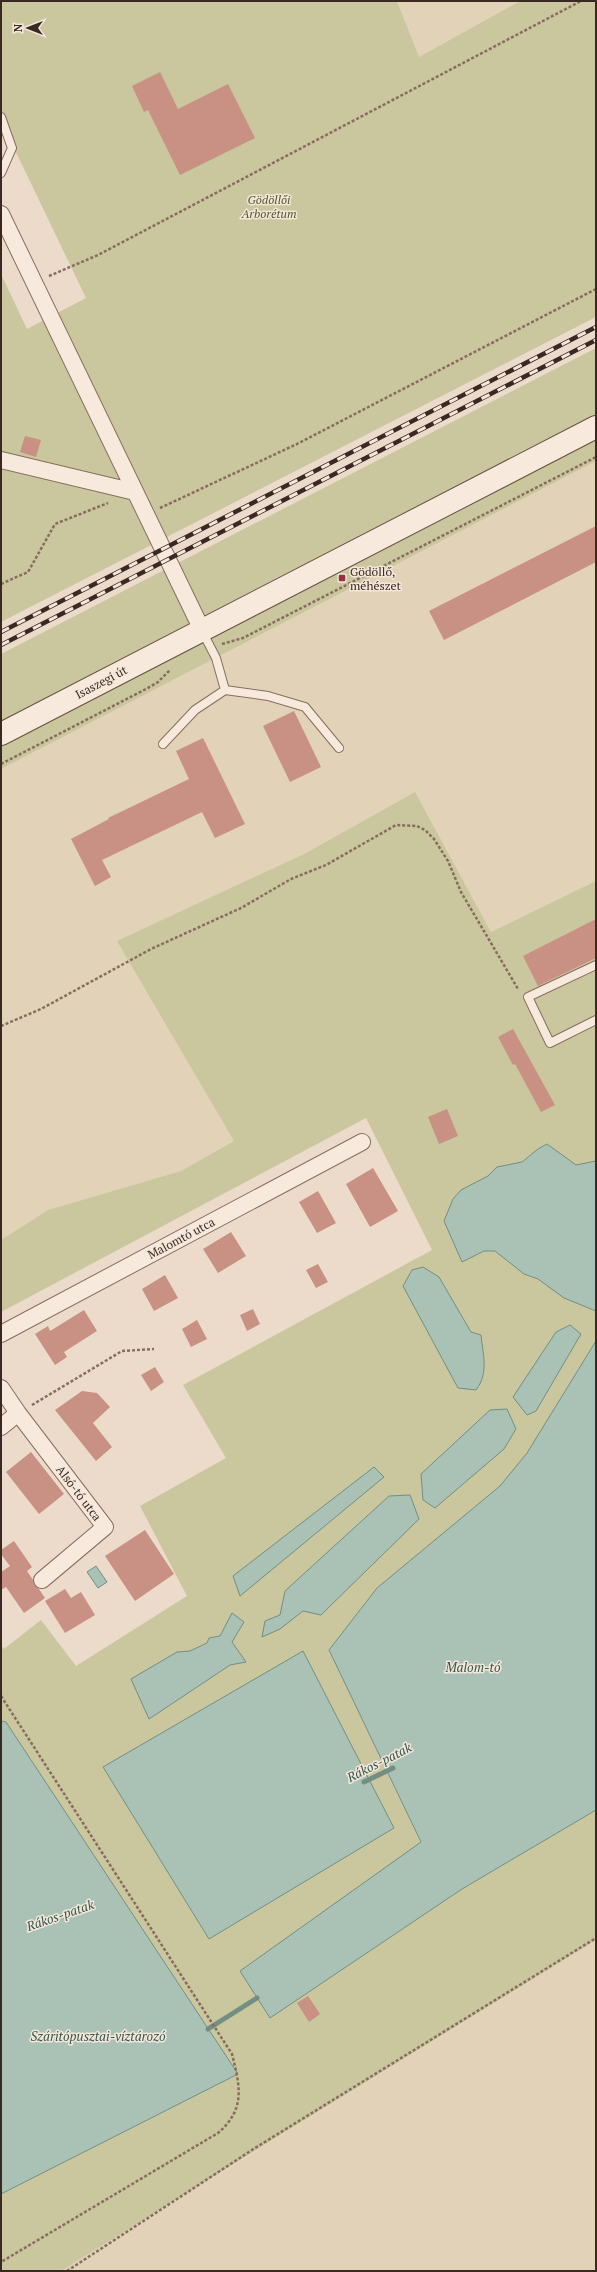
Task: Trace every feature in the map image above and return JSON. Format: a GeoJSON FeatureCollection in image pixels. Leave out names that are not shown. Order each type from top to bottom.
{"type":"FeatureCollection","features":[{"type":"Feature","properties":{"kind":"main road","name":"Isaszegi út"},"geometry":{"type":"LineString","coordinates":[[1,734],[207,639],[596,427]]}},
{"type":"Feature","properties":{"kind":"street"},"geometry":{"type":"LineString","coordinates":[[1,214],[207,639]]}},
{"type":"Feature","properties":{"kind":"street"},"geometry":{"type":"LineString","coordinates":[[1,460],[135,492]]}},
{"type":"Feature","properties":{"kind":"street","name":"Malomtó utca"},"geometry":{"type":"LineString","coordinates":[[1,1334],[362,1142]]}},
{"type":"Feature","properties":{"kind":"street"},"geometry":{"type":"LineString","coordinates":[[1,1388],[18,1413],[1,1427]]}},
{"type":"Feature","properties":{"kind":"street","name":"Alsó-tó utca"},"geometry":{"type":"LineString","coordinates":[[18,1413],[105,1527],[42,1580]]}},
{"type":"Feature","properties":{"kind":"lane"},"geometry":{"type":"LineString","coordinates":[[1,117],[12,148],[1,173]]}},
{"type":"Feature","properties":{"kind":"lane"},"geometry":{"type":"LineString","coordinates":[[207,639],[226,690]]}},
{"type":"Feature","properties":{"kind":"lane"},"geometry":{"type":"LineString","coordinates":[[163,744],[195,710],[226,690],[268,696],[305,707],[339,748]]}},
{"type":"Feature","properties":{"kind":"lane"},"geometry":{"type":"LineString","coordinates":[[596,965],[528,997],[550,1043],[596,1020]]}},
{"type":"Feature","properties":{"kind":"path"},"geometry":{"type":"LineString","coordinates":[[34,282],[98,255],[581,1]]}},
{"type":"Feature","properties":{"kind":"path"},"geometry":{"type":"LineString","coordinates":[[146,515],[296,444],[596,290]]}},
{"type":"Feature","properties":{"kind":"path"},"geometry":{"type":"LineString","coordinates":[[207,639],[243,638],[596,457]]}},
{"type":"Feature","properties":{"kind":"path"},"geometry":{"type":"LineString","coordinates":[[1,584],[28,572],[55,524],[135,492]]}},
{"type":"Feature","properties":{"kind":"path"},"geometry":{"type":"LineString","coordinates":[[1,764],[150,687],[176,665]]}},
{"type":"Feature","properties":{"kind":"path"},"geometry":{"type":"LineString","coordinates":[[1,1026],[41,1009],[151,949],[241,908],[291,879],[326,865],[385,830],[396,825],[406,824],[425,830],[434,839],[448,861],[461,892],[512,982],[535,1010]]}},
{"type":"Feature","properties":{"kind":"path"},"geometry":{"type":"LineString","coordinates":[[18,1413],[122,1351],[154,1349]]}},
{"type":"Feature","properties":{"kind":"path"},"geometry":{"type":"LineString","coordinates":[[1,1696],[194,1992],[232,2054],[239,2087],[238,2101],[233,2118],[223,2129],[206,2142],[1,2262]]}},
{"type":"Feature","properties":{"kind":"path"},"geometry":{"type":"LineString","coordinates":[[66,2271],[249,2152],[596,1938]]}},
{"type":"Feature","properties":{"kind":"shaded area"},"geometry":{"type":"Polygon","coordinates":[[[397,1],[520,1],[419,57],[397,1]]]}},
{"type":"Feature","properties":{"kind":"shaded area"},"geometry":{"type":"Polygon","coordinates":[[[596,461],[596,881],[491,932],[415,792],[306,853],[118,941],[234,1141],[181,1171],[48,1210],[1,1240],[1,769],[596,461]]]}},
{"type":"Feature","properties":{"kind":"shaded area"},"geometry":{"type":"Polygon","coordinates":[[[596,1940],[596,2271],[61,2271],[279,2137],[596,1940]]]}},
{"type":"Feature","properties":{"kind":"green space","name":"Gödöllői Arborétum"},"geometry":{"type":"Polygon","coordinates":[[[1,1],[397,1],[419,57],[520,1],[596,1],[596,317],[1,622],[1,274],[27,329],[86,298],[1,121],[1,1]]]}},
{"type":"Feature","properties":{"kind":"green space"},"geometry":{"type":"Polygon","coordinates":[[[596,348],[596,461],[1,769],[1,654],[596,348]]]}},
{"type":"Feature","properties":{"kind":"green space"},"geometry":{"type":"Polygon","coordinates":[[[415,792],[491,932],[596,881],[596,1341],[527,1453],[500,1486],[377,1588],[329,1650],[421,1843],[240,1971],[270,2018],[462,1889],[596,1810],[596,1940],[61,2271],[1,2271],[1,2194],[238,2074],[6,1722],[1,1721],[1,1645],[4,1649],[41,1620],[76,1666],[187,1596],[140,1506],[226,1458],[183,1385],[432,1250],[366,1118],[1,1312],[1,1240],[48,1210],[181,1171],[234,1141],[117,941],[306,853],[415,792]]]}},
{"type":"Feature","properties":{"kind":"water"},"geometry":{"type":"Polygon","coordinates":[[[547,1144],[576,1165],[596,1161],[596,1311],[564,1298],[538,1279],[524,1274],[495,1251],[484,1251],[462,1262],[444,1221],[453,1199],[461,1190],[488,1176],[497,1167],[522,1162],[538,1149],[547,1144]]]}},
{"type":"Feature","properties":{"kind":"water"},"geometry":{"type":"Polygon","coordinates":[[[423,1267],[439,1277],[471,1332],[481,1335],[484,1370],[483,1377],[476,1390],[458,1388],[403,1286],[412,1270],[423,1267]]]}},
{"type":"Feature","properties":{"kind":"water"},"geometry":{"type":"Polygon","coordinates":[[[570,1325],[581,1334],[536,1411],[527,1415],[513,1397],[556,1332],[570,1325]]]}},
{"type":"Feature","properties":{"kind":"water","name":"Malom-tó"},"geometry":{"type":"Polygon","coordinates":[[[596,1341],[596,1810],[462,1889],[270,2018],[240,1971],[421,1842],[329,1650],[377,1588],[500,1486],[527,1453],[596,1341]]]}},
{"type":"Feature","properties":{"kind":"water"},"geometry":{"type":"Polygon","coordinates":[[[507,1409],[516,1429],[504,1449],[435,1508],[423,1500],[421,1474],[490,1410],[507,1409]]]}},
{"type":"Feature","properties":{"kind":"water"},"geometry":{"type":"Polygon","coordinates":[[[374,1467],[384,1477],[240,1596],[233,1576],[374,1467]]]}},
{"type":"Feature","properties":{"kind":"water"},"geometry":{"type":"Polygon","coordinates":[[[410,1495],[419,1519],[321,1615],[303,1611],[280,1629],[262,1637],[265,1621],[280,1615],[285,1591],[389,1496],[410,1495]]]}},
{"type":"Feature","properties":{"kind":"water"},"geometry":{"type":"Polygon","coordinates":[[[96,1566],[107,1582],[98,1588],[87,1572],[96,1566]]]}},
{"type":"Feature","properties":{"kind":"water"},"geometry":{"type":"Polygon","coordinates":[[[232,1613],[244,1622],[232,1642],[246,1662],[230,1665],[149,1719],[131,1679],[177,1652],[190,1651],[207,1643],[209,1638],[220,1636],[232,1613]]]}},
{"type":"Feature","properties":{"kind":"water"},"geometry":{"type":"Polygon","coordinates":[[[303,1651],[394,1828],[209,1939],[103,1767],[303,1651]]]}},
{"type":"Feature","properties":{"kind":"water","name":"Száritópusztai-víztározó"},"geometry":{"type":"Polygon","coordinates":[[[1,1721],[6,1722],[238,2074],[1,2194],[1,1721]]]}},
{"type":"Feature","properties":{"kind":"building"},"geometry":{"type":"Polygon","coordinates":[[[160,72],[178,109],[228,84],[255,138],[180,175],[148,110],[144,112],[132,86],[160,72]]]}},
{"type":"Feature","properties":{"kind":"building"},"geometry":{"type":"Polygon","coordinates":[[[25,436],[41,440],[36,457],[20,452],[25,436]]]}},
{"type":"Feature","properties":{"kind":"building"},"geometry":{"type":"Polygon","coordinates":[[[596,526],[596,562],[444,640],[429,611],[596,526]]]}},
{"type":"Feature","properties":{"kind":"building"},"geometry":{"type":"Polygon","coordinates":[[[294,711],[321,767],[290,782],[263,726],[294,711]]]}},
{"type":"Feature","properties":{"kind":"building"},"geometry":{"type":"Polygon","coordinates":[[[203,738],[245,824],[215,838],[202,812],[102,860],[111,877],[95,886],[71,839],[109,819],[108,818],[189,779],[176,751],[203,738]]]}},
{"type":"Feature","properties":{"kind":"building"},"geometry":{"type":"Polygon","coordinates":[[[596,919],[596,958],[538,986],[523,956],[596,919]]]}},
{"type":"Feature","properties":{"kind":"building"},"geometry":{"type":"Polygon","coordinates":[[[513,1029],[555,1105],[541,1112],[515,1064],[513,1065],[498,1037],[513,1029]]]}},
{"type":"Feature","properties":{"kind":"building"},"geometry":{"type":"Polygon","coordinates":[[[447,1109],[458,1136],[439,1144],[428,1117],[447,1109]]]}},
{"type":"Feature","properties":{"kind":"building"},"geometry":{"type":"Polygon","coordinates":[[[373,1168],[398,1211],[370,1227],[346,1184],[373,1168]]]}},
{"type":"Feature","properties":{"kind":"building"},"geometry":{"type":"Polygon","coordinates":[[[318,1191],[336,1223],[317,1233],[299,1202],[318,1191]]]}},
{"type":"Feature","properties":{"kind":"building"},"geometry":{"type":"Polygon","coordinates":[[[231,1232],[246,1256],[218,1273],[203,1249],[231,1232]]]}},
{"type":"Feature","properties":{"kind":"building"},"geometry":{"type":"Polygon","coordinates":[[[318,1264],[328,1282],[316,1288],[306,1270],[318,1264]]]}},
{"type":"Feature","properties":{"kind":"building"},"geometry":{"type":"Polygon","coordinates":[[[165,1275],[178,1298],[154,1311],[142,1289],[165,1275]]]}},
{"type":"Feature","properties":{"kind":"building"},"geometry":{"type":"Polygon","coordinates":[[[253,1309],[260,1324],[247,1331],[240,1315],[253,1309]]]}},
{"type":"Feature","properties":{"kind":"building"},"geometry":{"type":"Polygon","coordinates":[[[84,1310],[97,1331],[64,1352],[67,1357],[55,1365],[35,1334],[48,1326],[50,1331],[84,1310]]]}},
{"type":"Feature","properties":{"kind":"building"},"geometry":{"type":"Polygon","coordinates":[[[197,1320],[207,1339],[191,1347],[182,1329],[197,1320]]]}},
{"type":"Feature","properties":{"kind":"building"},"geometry":{"type":"Polygon","coordinates":[[[155,1367],[164,1382],[151,1391],[141,1375],[155,1367]]]}},
{"type":"Feature","properties":{"kind":"building"},"geometry":{"type":"Polygon","coordinates":[[[82,1391],[97,1393],[110,1407],[93,1423],[112,1447],[96,1461],[55,1410],[82,1391]]]}},
{"type":"Feature","properties":{"kind":"building"},"geometry":{"type":"Polygon","coordinates":[[[31,1452],[64,1494],[39,1514],[6,1472],[31,1452]]]}},
{"type":"Feature","properties":{"kind":"building"},"geometry":{"type":"Polygon","coordinates":[[[145,1530],[174,1574],[135,1601],[105,1556],[145,1530]]]}},
{"type":"Feature","properties":{"kind":"building"},"geometry":{"type":"Polygon","coordinates":[[[14,1541],[32,1567],[27,1571],[45,1598],[24,1613],[6,1587],[1,1590],[1,1572],[10,1566],[1,1554],[1,1550],[14,1541]]]}},
{"type":"Feature","properties":{"kind":"building"},"geometry":{"type":"Polygon","coordinates":[[[65,1589],[71,1598],[81,1592],[95,1615],[65,1633],[45,1601],[65,1589]]]}},
{"type":"Feature","properties":{"kind":"building"},"geometry":{"type":"Polygon","coordinates":[[[308,1996],[320,2014],[309,2022],[297,2003],[308,1996]]]}},
{"type":"Feature","properties":{"kind":"waterway","name":"Rákos-patak"},"geometry":{"type":"LineString","coordinates":[[364,1782],[393,1768]]}},
{"type":"Feature","properties":{"kind":"waterway"},"geometry":{"type":"LineString","coordinates":[[208,2029],[257,1998]]}},
{"type":"Feature","properties":{"kind":"railway"},"geometry":{"type":"LineString","coordinates":[[1,632],[596,327]]}},
{"type":"Feature","properties":{"kind":"railway"},"geometry":{"type":"LineString","coordinates":[[1,645],[596,340]]}},
{"type":"Feature","properties":{"kind":"place","name":"Gödöllő, méhészet"},"geometry":{"type":"Point","coordinates":[342,578]}}]}
